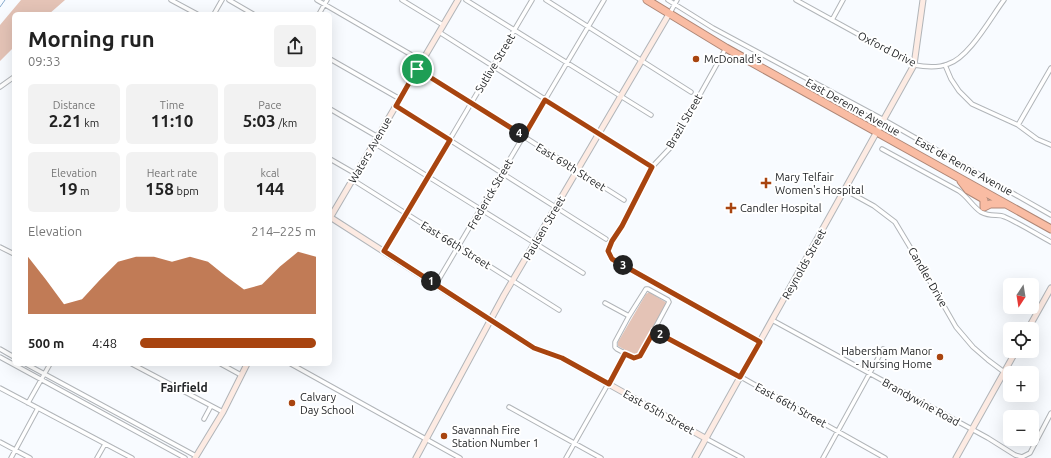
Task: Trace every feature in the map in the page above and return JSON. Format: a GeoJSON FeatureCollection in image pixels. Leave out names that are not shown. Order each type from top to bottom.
{"type":"FeatureCollection","features":[{"type":"Feature","properties":{"kind":"highway","name":"East Derenne Avenue"},"geometry":{"type":"LineString","coordinates":[[647,0],[726,48],[1051,229]]}},
{"type":"Feature","properties":{"kind":"highway"},"geometry":{"type":"LineString","coordinates":[[960,179],[968,190],[984,200],[984,207],[994,204],[1006,204]]}},
{"type":"Feature","properties":{"kind":"street"},"geometry":{"type":"LineString","coordinates":[[170,0],[193,12]]}},
{"type":"Feature","properties":{"kind":"street"},"geometry":{"type":"LineString","coordinates":[[215,12],[222,0]]}},
{"type":"Feature","properties":{"kind":"street"},"geometry":{"type":"LineString","coordinates":[[229,0],[250,12]]}},
{"type":"Feature","properties":{"kind":"street"},"geometry":{"type":"LineString","coordinates":[[317,0],[422,61]]}},
{"type":"Feature","properties":{"kind":"street"},"geometry":{"type":"LineString","coordinates":[[320,12],[327,0]]}},
{"type":"Feature","properties":{"kind":"street"},"geometry":{"type":"LineString","coordinates":[[402,0],[443,25]]}},
{"type":"Feature","properties":{"kind":"street","name":"Waters Avenue"},"geometry":{"type":"LineString","coordinates":[[332,214],[458,0]]}},
{"type":"Feature","properties":{"kind":"street"},"geometry":{"type":"LineString","coordinates":[[466,0],[620,98],[651,116]]}},
{"type":"Feature","properties":{"kind":"street","name":"Sutlive Street"},"geometry":{"type":"LineString","coordinates":[[384,251],[532,0]]}},
{"type":"Feature","properties":{"kind":"street"},"geometry":{"type":"LineString","coordinates":[[546,0],[691,92]]}},
{"type":"Feature","properties":{"kind":"street","name":"Frederick Street"},"geometry":{"type":"LineString","coordinates":[[436,284],[604,0]]}},
{"type":"Feature","properties":{"kind":"street","name":"East de Renne Avenue"},"geometry":{"type":"LineString","coordinates":[[668,0],[713,28],[884,120],[1051,215]]}},
{"type":"Feature","properties":{"kind":"street","name":"Paulsen Street"},"geometry":{"type":"LineString","coordinates":[[416,458],[490,320],[677,0]]}},
{"type":"Feature","properties":{"kind":"street","name":"Oxford Drive"},"geometry":{"type":"LineString","coordinates":[[796,0],[914,65],[927,67],[948,65],[957,60],[968,50],[1004,0]]}},
{"type":"Feature","properties":{"kind":"street"},"geometry":{"type":"LineString","coordinates":[[832,20],[843,0]]}},
{"type":"Feature","properties":{"kind":"street","name":"Reynolds Street"},"geometry":{"type":"LineString","coordinates":[[695,458],[914,65],[923,0]]}},
{"type":"Feature","properties":{"kind":"street"},"geometry":{"type":"LineString","coordinates":[[439,32],[652,167]]}},
{"type":"Feature","properties":{"kind":"street","name":"Brazil Street"},"geometry":{"type":"LineString","coordinates":[[726,48],[670,148],[652,167],[608,251],[612,259],[618,263],[760,342]]}},
{"type":"Feature","properties":{"kind":"street"},"geometry":{"type":"LineString","coordinates":[[332,60],[400,99]]}},
{"type":"Feature","properties":{"kind":"street"},"geometry":{"type":"LineString","coordinates":[[945,65],[951,79],[959,91],[972,104],[1018,125],[1038,139],[1051,145]]}},
{"type":"Feature","properties":{"kind":"street"},"geometry":{"type":"LineString","coordinates":[[1018,125],[1051,68]]}},
{"type":"Feature","properties":{"kind":"street","name":"East 69th Street"},"geometry":{"type":"LineString","coordinates":[[417,69],[624,200]]}},
{"type":"Feature","properties":{"kind":"street"},"geometry":{"type":"LineString","coordinates":[[0,87],[12,78]]}},
{"type":"Feature","properties":{"kind":"street"},"geometry":{"type":"LineString","coordinates":[[396,106],[606,239]]}},
{"type":"Feature","properties":{"kind":"street"},"geometry":{"type":"LineString","coordinates":[[332,110],[378,137]]}},
{"type":"Feature","properties":{"kind":"street"},"geometry":{"type":"LineString","coordinates":[[374,143],[583,273]]}},
{"type":"Feature","properties":{"kind":"street"},"geometry":{"type":"LineString","coordinates":[[882,149],[967,196],[972,204],[981,212],[991,216],[1003,216],[1051,242]]}},
{"type":"Feature","properties":{"kind":"street"},"geometry":{"type":"LineString","coordinates":[[332,159],[356,174]]}},
{"type":"Feature","properties":{"kind":"street","name":"East 66th Street"},"geometry":{"type":"LineString","coordinates":[[353,180],[559,310]]}},
{"type":"Feature","properties":{"kind":"street","name":"Candler Drive"},"geometry":{"type":"LineString","coordinates":[[845,190],[874,206],[895,222],[956,326],[978,351],[1003,371]]}},
{"type":"Feature","properties":{"kind":"street","name":"East 65th Street"},"geometry":{"type":"LineString","coordinates":[[332,218],[534,348],[562,358],[742,458]]}},
{"type":"Feature","properties":{"kind":"street"},"geometry":{"type":"LineString","coordinates":[[0,247],[12,253]]}},
{"type":"Feature","properties":{"kind":"street"},"geometry":{"type":"LineString","coordinates":[[1032,322],[1051,288]]}},
{"type":"Feature","properties":{"kind":"street"},"geometry":{"type":"LineString","coordinates":[[648,289],[669,302],[640,356],[634,358],[616,348],[615,344],[629,316],[648,289]]}},
{"type":"Feature","properties":{"kind":"street"},"geometry":{"type":"LineString","coordinates":[[605,303],[629,316]]}},
{"type":"Feature","properties":{"kind":"street","name":"Brandywine Road"},"geometry":{"type":"LineString","coordinates":[[772,320],[1015,454],[1025,456],[1030,453],[1051,413]]}},
{"type":"Feature","properties":{"kind":"street","name":"East 66th Street"},"geometry":{"type":"LineString","coordinates":[[654,331],[885,458]]}},
{"type":"Feature","properties":{"kind":"street"},"geometry":{"type":"LineString","coordinates":[[823,458],[883,349]]}},
{"type":"Feature","properties":{"kind":"street"},"geometry":{"type":"LineString","coordinates":[[0,350],[12,356]]}},
{"type":"Feature","properties":{"kind":"street"},"geometry":{"type":"LineString","coordinates":[[566,458],[625,354]]}},
{"type":"Feature","properties":{"kind":"street"},"geometry":{"type":"LineString","coordinates":[[0,357],[12,364]]}},
{"type":"Feature","properties":{"kind":"street"},"geometry":{"type":"LineString","coordinates":[[16,366],[185,458]]}},
{"type":"Feature","properties":{"kind":"street"},"geometry":{"type":"LineString","coordinates":[[30,366],[196,457],[223,412],[246,366]]}},
{"type":"Feature","properties":{"kind":"street"},"geometry":{"type":"LineString","coordinates":[[28,403],[49,366]]}},
{"type":"Feature","properties":{"kind":"street"},"geometry":{"type":"LineString","coordinates":[[136,366],[223,412]]}},
{"type":"Feature","properties":{"kind":"street"},"geometry":{"type":"LineString","coordinates":[[225,366],[241,375]]}},
{"type":"Feature","properties":{"kind":"street"},"geometry":{"type":"LineString","coordinates":[[295,366],[460,458]]}},
{"type":"Feature","properties":{"kind":"street"},"geometry":{"type":"LineString","coordinates":[[956,458],[1003,374]]}},
{"type":"Feature","properties":{"kind":"street"},"geometry":{"type":"LineString","coordinates":[[0,388],[132,458]]}},
{"type":"Feature","properties":{"kind":"street"},"geometry":{"type":"LineString","coordinates":[[204,418],[211,406]]}},
{"type":"Feature","properties":{"kind":"street"},"geometry":{"type":"LineString","coordinates":[[509,407],[600,458]]}},
{"type":"Feature","properties":{"kind":"street"},"geometry":{"type":"LineString","coordinates":[[11,458],[38,408]]}},
{"type":"Feature","properties":{"kind":"street"},"geometry":{"type":"LineString","coordinates":[[118,422],[120,416]]}},
{"type":"Feature","properties":{"kind":"street"},"geometry":{"type":"LineString","coordinates":[[0,442],[30,458]]}},
{"type":"Feature","properties":{"kind":"street"},"geometry":{"type":"LineString","coordinates":[[97,458],[105,444]]}},
{"type":"Feature","properties":{"kind":"shaded area"},"geometry":{"type":"Polygon","coordinates":[[[21,0],[65,0],[51,12],[12,12],[12,49],[0,61],[0,25],[21,0]]]}},
{"type":"Feature","properties":{"kind":"shaded area"},"geometry":{"type":"Polygon","coordinates":[[[649,292],[667,303],[638,355],[636,356],[618,346],[618,342],[646,294],[649,292]]]}},
{"type":"Feature","properties":{"kind":"waterway"},"geometry":{"type":"LineString","coordinates":[[0,7],[5,0]]}},
{"type":"Feature","properties":{"kind":"place","name":"McDonald's"},"geometry":{"type":"Point","coordinates":[696,59]}},
{"type":"Feature","properties":{"kind":"place","name":"Mary Telfair Women's Hospital"},"geometry":{"type":"Point","coordinates":[766,183]}},
{"type":"Feature","properties":{"kind":"place","name":"Candler Hospital"},"geometry":{"type":"Point","coordinates":[731,208]}},
{"type":"Feature","properties":{"kind":"place","name":"Habersham Manor - Nursing Home"},"geometry":{"type":"Point","coordinates":[940,357]}},
{"type":"Feature","properties":{"kind":"place","name":"Calvary Day School"},"geometry":{"type":"Point","coordinates":[292,403]}},
{"type":"Feature","properties":{"kind":"place","name":"Savannah Fire Station Number 1"},"geometry":{"type":"Point","coordinates":[444,436]}},
{"type":"Feature","properties":{"kind":"district","name":"Fairfield"},"geometry":{"type":"Point","coordinates":[184,388]}},
{"type":"Feature","properties":{"kind":"route"},"geometry":{"type":"LineString","coordinates":[[417,69],[524,136],[545,100],[652,167],[608,251],[612,259],[760,342],[740,377],[654,331],[640,356],[634,358],[625,354],[609,384],[562,358],[534,348],[384,251],[450,140],[396,106],[417,69]]}}]}
